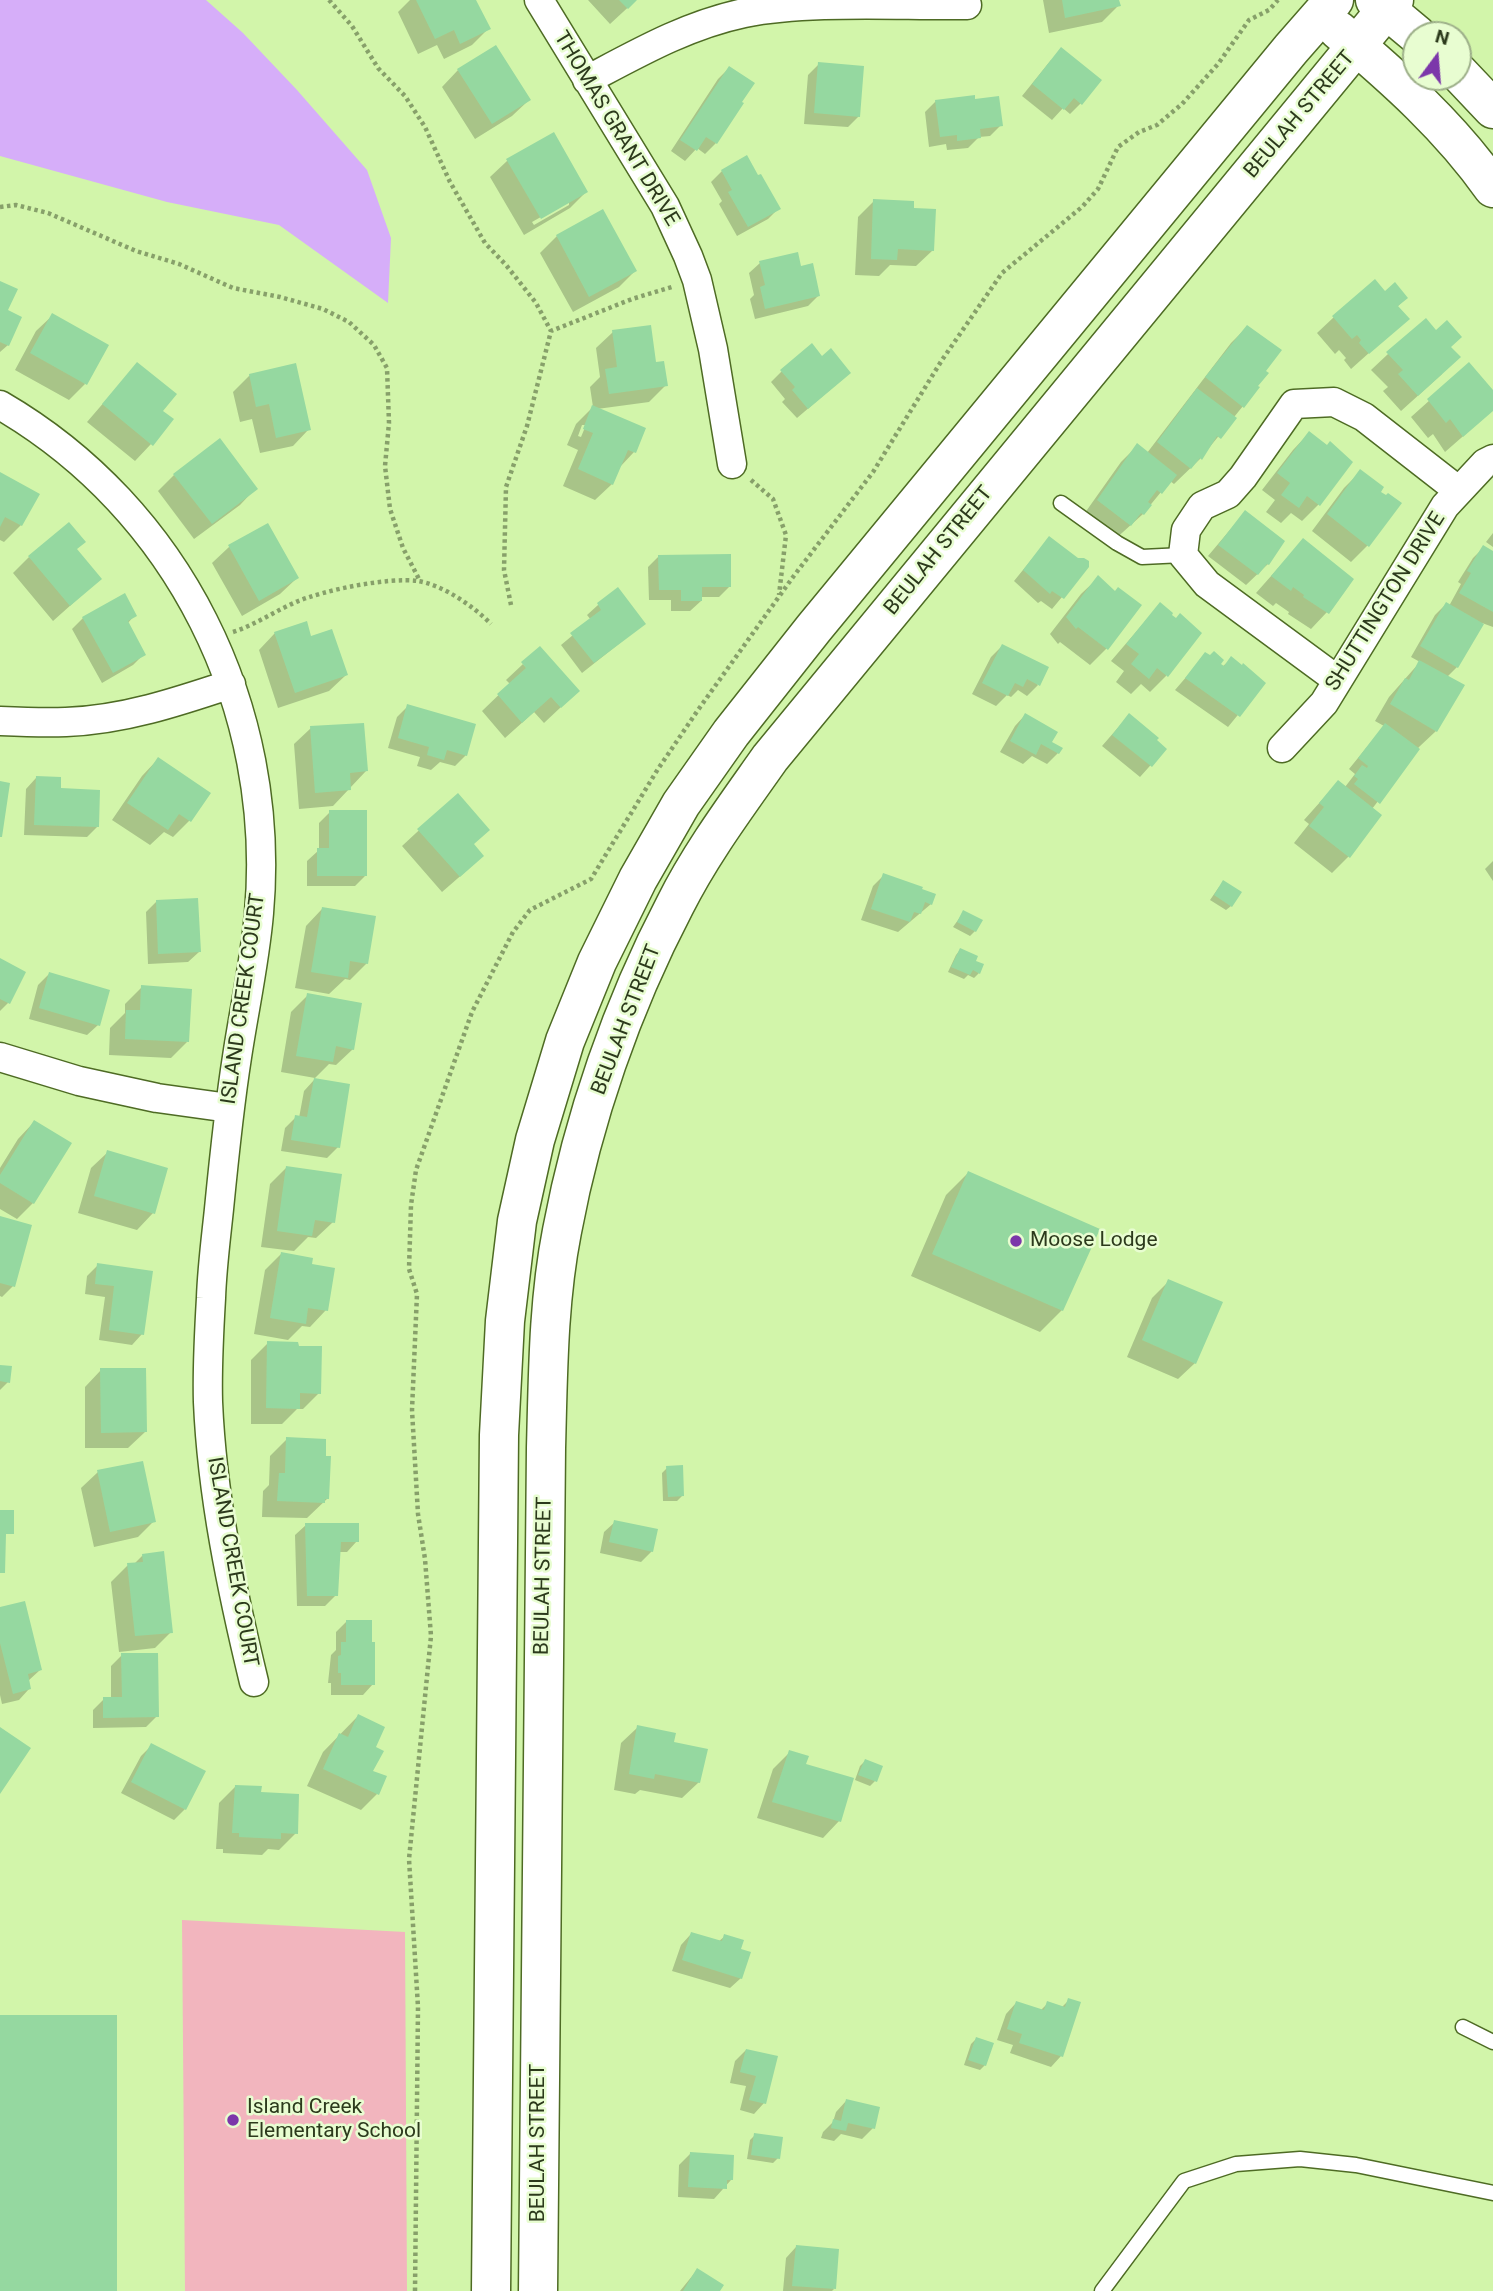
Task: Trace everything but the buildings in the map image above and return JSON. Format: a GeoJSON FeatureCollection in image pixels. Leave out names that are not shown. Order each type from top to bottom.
{"type":"FeatureCollection","features":[{"type":"Feature","properties":{"kind":"main road"},"geometry":{"type":"LineString","coordinates":[[1385,3],[1403,21]]}},
{"type":"Feature","properties":{"kind":"main road","name":"BEULAH STREET"},"geometry":{"type":"LineString","coordinates":[[538,2291],[545,1461],[549,1327],[561,1232],[580,1153],[607,1062],[640,979],[675,904],[722,827],[771,758],[978,503],[1358,46],[1385,3]]}},
{"type":"Feature","properties":{"kind":"main road"},"geometry":{"type":"LineString","coordinates":[[491,2291],[499,1435],[505,1321],[517,1221],[535,1140],[565,1041],[597,962],[638,879],[681,804],[732,733],[1306,6],[1358,46],[1454,136],[1493,188]]}},
{"type":"Feature","properties":{"kind":"main road"},"geometry":{"type":"LineString","coordinates":[[1472,87],[1493,109]]}},
{"type":"Feature","properties":{"kind":"street","name":"THOMAS GRANT DRIVE"},"geometry":{"type":"LineString","coordinates":[[539,0],[665,206],[696,280],[713,349],[732,464]]}},
{"type":"Feature","properties":{"kind":"street"},"geometry":{"type":"LineString","coordinates":[[587,80],[666,38],[744,13],[801,6],[967,5]]}},
{"type":"Feature","properties":{"kind":"street"},"geometry":{"type":"LineString","coordinates":[[1336,679],[1207,584],[1183,555],[1186,530],[1202,506],[1228,494],[1243,477],[1294,404],[1334,402],[1344,407],[1364,418],[1459,491]]}},
{"type":"Feature","properties":{"kind":"street","name":"ISLAND CREEK COURT"},"geometry":{"type":"LineString","coordinates":[[0,405],[57,442],[92,471],[123,502],[175,569],[206,622],[231,684],[253,765],[261,846],[259,914],[229,1108],[211,1296],[208,1401],[215,1482],[242,1633],[254,1682]]}},
{"type":"Feature","properties":{"kind":"street","name":"SHUTTINGTON DRIVE"},"geometry":{"type":"LineString","coordinates":[[1282,748],[1324,703],[1336,679],[1445,506],[1485,463],[1493,459]]}},
{"type":"Feature","properties":{"kind":"street"},"geometry":{"type":"LineString","coordinates":[[0,721],[66,722],[110,718],[174,704],[231,684]]}},
{"type":"Feature","properties":{"kind":"street"},"geometry":{"type":"LineString","coordinates":[[0,1058],[79,1081],[157,1098],[229,1108]]}},
{"type":"Feature","properties":{"kind":"lane"},"geometry":{"type":"LineString","coordinates":[[1061,503],[1117,543],[1142,557],[1183,555]]}},
{"type":"Feature","properties":{"kind":"lane"},"geometry":{"type":"LineString","coordinates":[[1463,2027],[1493,2042]]}},
{"type":"Feature","properties":{"kind":"lane"},"geometry":{"type":"LineString","coordinates":[[1102,2291],[1184,2181],[1236,2164],[1300,2159],[1342,2163],[1493,2193]]}},
{"type":"Feature","properties":{"kind":"path"},"geometry":{"type":"LineString","coordinates":[[330,0],[352,26],[378,68],[405,96],[425,127],[450,182],[485,243],[536,303],[551,331],[527,426],[506,486],[504,570],[511,605]]}},
{"type":"Feature","properties":{"kind":"path"},"geometry":{"type":"LineString","coordinates":[[1278,0],[1306,6]]}},
{"type":"Feature","properties":{"kind":"path"},"geometry":{"type":"LineString","coordinates":[[0,207],[16,205],[48,213],[136,251],[179,264],[233,288],[313,306],[349,322],[374,345],[387,368],[389,423],[385,466],[390,509],[420,581]]}},
{"type":"Feature","properties":{"kind":"path"},"geometry":{"type":"LineString","coordinates":[[551,331],[632,299],[696,280]]}},
{"type":"Feature","properties":{"kind":"path"},"geometry":{"type":"LineString","coordinates":[[732,464],[773,499],[786,535],[779,596]]}},
{"type":"Feature","properties":{"kind":"path"},"geometry":{"type":"LineString","coordinates":[[212,638],[241,629],[298,601],[345,589],[400,580],[420,581],[473,606],[491,624]]}},
{"type":"Feature","properties":{"kind":"shaded area"},"geometry":{"type":"Polygon","coordinates":[[[0,0],[206,0],[243,33],[297,90],[367,170],[391,238],[388,303],[279,225],[167,202],[0,156],[0,0]]]}},
{"type":"Feature","properties":{"kind":"shaded area"},"geometry":{"type":"Polygon","coordinates":[[[182,1920],[405,1932],[407,2291],[185,2291],[182,1920]]]}},
{"type":"Feature","properties":{"kind":"place","name":"Moose Lodge"},"geometry":{"type":"Point","coordinates":[1016,1241]}},
{"type":"Feature","properties":{"kind":"place","name":"Island Creek Elementary School"},"geometry":{"type":"Point","coordinates":[233,2120]}}]}
